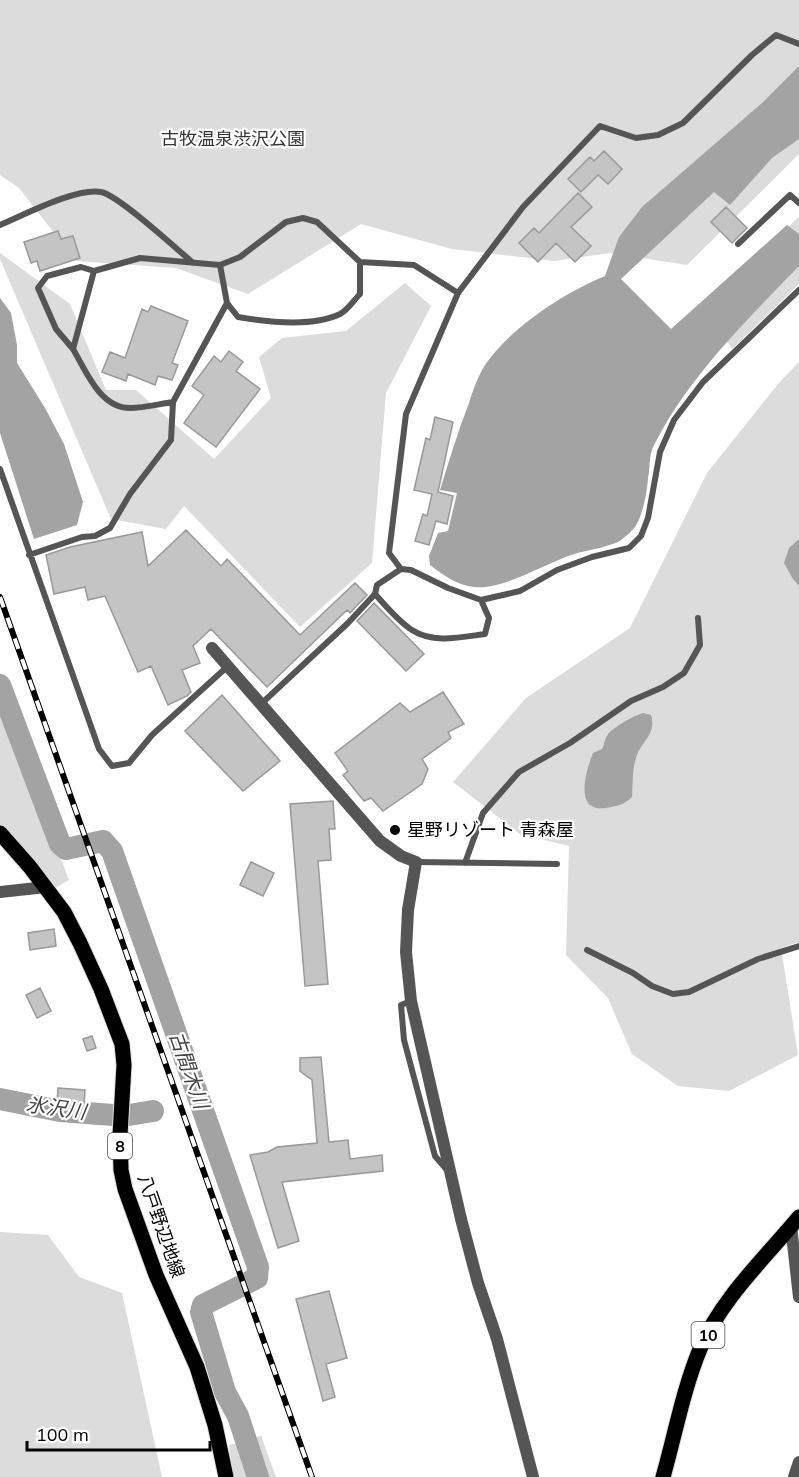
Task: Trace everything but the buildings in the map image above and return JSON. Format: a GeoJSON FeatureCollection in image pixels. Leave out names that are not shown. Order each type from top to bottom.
{"type":"FeatureCollection","features":[{"type":"Feature","properties":{"kind":"main road","name":"八戸野辺地線"},"geometry":{"type":"LineString","coordinates":[[0,833],[64,912],[80,943],[122,1044],[124,1065],[120,1135],[121,1170],[125,1189],[156,1275],[197,1367],[215,1425],[226,1477]]}},
{"type":"Feature","properties":{"kind":"main road","name":"10"},"geometry":{"type":"LineString","coordinates":[[663,1477],[700,1348],[736,1290],[795,1222]]}},
{"type":"Feature","properties":{"kind":"street"},"geometry":{"type":"LineString","coordinates":[[212,648],[380,841],[401,856],[416,862],[408,910],[406,952],[411,1001],[478,1283],[497,1339],[533,1477]]}},
{"type":"Feature","properties":{"kind":"street"},"geometry":{"type":"LineString","coordinates":[[0,892],[46,887]]}},
{"type":"Feature","properties":{"kind":"street"},"geometry":{"type":"LineString","coordinates":[[795,1222],[799,1297]]}},
{"type":"Feature","properties":{"kind":"street"},"geometry":{"type":"LineString","coordinates":[[794,1477],[799,1462]]}},
{"type":"Feature","properties":{"kind":"lane"},"geometry":{"type":"LineString","coordinates":[[401,569],[389,553],[406,414],[459,293],[523,207],[600,126],[636,138],[658,135],[683,123],[752,55],[776,35],[799,44]]}},
{"type":"Feature","properties":{"kind":"lane"},"geometry":{"type":"LineString","coordinates":[[0,225],[77,193],[102,192],[124,205],[194,264]]}},
{"type":"Feature","properties":{"kind":"lane"},"geometry":{"type":"LineString","coordinates":[[738,244],[789,195],[799,203]]}},
{"type":"Feature","properties":{"kind":"lane"},"geometry":{"type":"LineString","coordinates":[[173,402],[130,408],[116,406],[98,391],[73,349],[56,329],[38,288],[47,276],[81,267],[94,271],[140,258],[219,265],[240,257],[286,222],[303,218],[317,222],[360,262],[414,265],[459,293]]}},
{"type":"Feature","properties":{"kind":"lane"},"geometry":{"type":"LineString","coordinates":[[219,265],[226,303],[238,317],[265,321],[313,320],[342,313],[360,294],[360,262]]}},
{"type":"Feature","properties":{"kind":"lane"},"geometry":{"type":"LineString","coordinates":[[73,349],[94,271]]}},
{"type":"Feature","properties":{"kind":"lane"},"geometry":{"type":"LineString","coordinates":[[261,704],[348,622],[375,594],[377,585],[401,569],[411,570],[448,588],[481,600],[520,591],[556,570],[629,548],[641,536],[648,518],[660,452],[674,420],[703,382],[799,290]]}},
{"type":"Feature","properties":{"kind":"lane"},"geometry":{"type":"LineString","coordinates":[[29,555],[82,537],[95,536],[110,528],[130,494],[171,440],[173,402],[226,303]]}},
{"type":"Feature","properties":{"kind":"lane"},"geometry":{"type":"LineString","coordinates":[[0,469],[99,749],[112,766],[129,763],[152,735],[228,666]]}},
{"type":"Feature","properties":{"kind":"lane"},"geometry":{"type":"LineString","coordinates":[[375,594],[412,631],[433,637],[454,638],[485,634],[489,618],[481,600]]}},
{"type":"Feature","properties":{"kind":"lane"},"geometry":{"type":"LineString","coordinates":[[465,863],[483,813],[519,772],[570,743],[631,700],[663,687],[684,673],[700,645],[698,618]]}},
{"type":"Feature","properties":{"kind":"lane"},"geometry":{"type":"LineString","coordinates":[[416,862],[557,864]]}},
{"type":"Feature","properties":{"kind":"lane"},"geometry":{"type":"LineString","coordinates":[[587,950],[633,973],[652,986],[673,994],[689,992],[758,959],[799,946]]}},
{"type":"Feature","properties":{"kind":"green space","name":"古牧温泉渋沢公園"},"geometry":{"type":"Polygon","coordinates":[[[0,0],[799,0],[799,154],[687,265],[610,253],[554,261],[452,249],[361,224],[248,294],[176,268],[76,261],[19,188],[0,175],[0,0]]]}},
{"type":"Feature","properties":{"kind":"green space"},"geometry":{"type":"Polygon","coordinates":[[[799,217],[799,284],[732,349],[702,304],[799,217]]]}},
{"type":"Feature","properties":{"kind":"green space"},"geometry":{"type":"Polygon","coordinates":[[[0,253],[70,304],[106,390],[136,390],[214,459],[271,398],[259,357],[282,338],[346,331],[405,283],[431,306],[386,393],[372,563],[300,627],[184,506],[166,529],[111,519],[0,259],[0,253]]]}},
{"type":"Feature","properties":{"kind":"green space"},"geometry":{"type":"Polygon","coordinates":[[[799,362],[799,942],[781,948],[798,1055],[729,1091],[678,1086],[632,1054],[608,998],[566,955],[569,846],[520,834],[453,782],[526,698],[630,628],[707,473],[778,384],[799,362]]]}},
{"type":"Feature","properties":{"kind":"green space"},"geometry":{"type":"Polygon","coordinates":[[[0,700],[69,880],[55,888],[0,827],[0,700]]]}},
{"type":"Feature","properties":{"kind":"green space"},"geometry":{"type":"Polygon","coordinates":[[[0,1232],[48,1235],[79,1277],[122,1293],[162,1477],[0,1477],[0,1232]]]}},
{"type":"Feature","properties":{"kind":"green space"},"geometry":{"type":"Polygon","coordinates":[[[261,1436],[276,1477],[267,1477],[253,1438],[261,1436]]]}},
{"type":"Feature","properties":{"kind":"green space"},"geometry":{"type":"Polygon","coordinates":[[[239,1443],[252,1477],[233,1477],[229,1445],[239,1443]]]}},
{"type":"Feature","properties":{"kind":"shaded area"},"geometry":{"type":"Polygon","coordinates":[[[799,66],[799,139],[772,158],[730,205],[714,192],[621,279],[671,329],[787,225],[799,234],[799,266],[719,351],[667,421],[653,447],[647,490],[635,527],[618,542],[574,554],[511,580],[486,587],[469,586],[440,573],[430,565],[429,556],[438,533],[448,531],[457,493],[440,490],[457,435],[485,365],[509,337],[539,313],[605,276],[619,237],[642,207],[762,103],[799,66]]]}},
{"type":"Feature","properties":{"kind":"shaded area"},"geometry":{"type":"Polygon","coordinates":[[[0,298],[11,313],[17,345],[17,363],[64,444],[83,502],[77,525],[34,539],[0,433],[0,298]]]}},
{"type":"Feature","properties":{"kind":"shaded area"},"geometry":{"type":"Polygon","coordinates":[[[799,539],[799,586],[784,563],[789,548],[799,539]]]}},
{"type":"Feature","properties":{"kind":"shaded area"},"geometry":{"type":"Polygon","coordinates":[[[643,713],[651,715],[652,728],[636,758],[632,797],[617,806],[596,808],[589,804],[584,789],[587,769],[593,753],[602,749],[611,731],[643,713]]]}},
{"type":"Feature","properties":{"kind":"shaded area"},"geometry":{"type":"Polygon","coordinates":[[[253,1438],[267,1477],[252,1477],[239,1443],[253,1438]]]}},
{"type":"Feature","properties":{"kind":"waterway","name":"古間木川"},"geometry":{"type":"LineString","coordinates":[[0,685],[60,844],[66,849],[103,841],[112,851],[258,1267],[257,1278],[203,1305],[201,1312],[225,1392],[238,1416],[258,1477]]}},
{"type":"Feature","properties":{"kind":"waterway","name":"氷沢川"},"geometry":{"type":"LineString","coordinates":[[0,1099],[60,1111],[113,1115]]}},
{"type":"Feature","properties":{"kind":"waterway","name":"氷沢川"},"geometry":{"type":"LineString","coordinates":[[123,1116],[153,1111]]}},
{"type":"Feature","properties":{"kind":"railway"},"geometry":{"type":"LineString","coordinates":[[0,597],[312,1477]]}},
{"type":"Feature","properties":{"kind":"place","name":"星野リゾート 青森屋"},"geometry":{"type":"Point","coordinates":[395,830]}}]}
